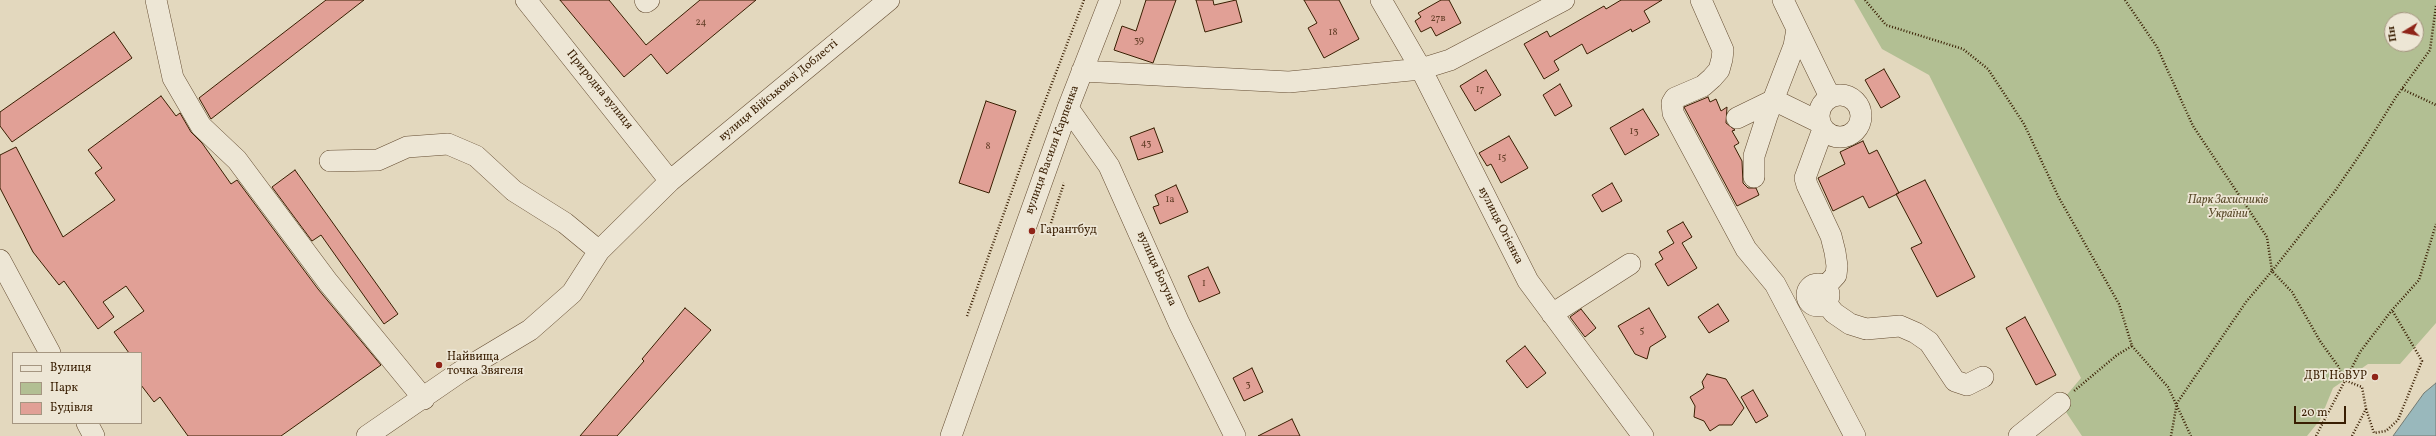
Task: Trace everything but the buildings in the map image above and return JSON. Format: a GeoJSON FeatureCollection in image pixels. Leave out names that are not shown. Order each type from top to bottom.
{"type":"FeatureCollection","features":[{"type":"Feature","properties":{"kind":"street"},"geometry":{"type":"LineString","coordinates":[[156,0],[174,78],[201,126],[237,160],[328,282],[424,399]]}},
{"type":"Feature","properties":{"kind":"street","name":"Природна вулиця"},"geometry":{"type":"LineString","coordinates":[[526,0],[670,181]]}},
{"type":"Feature","properties":{"kind":"street"},"geometry":{"type":"LineString","coordinates":[[645,0],[646,2],[649,0]]}},
{"type":"Feature","properties":{"kind":"street","name":"вулиця Військової Доблесті"},"geometry":{"type":"LineString","coordinates":[[367,436],[424,399],[460,372],[530,330],[572,293],[599,251],[670,181],[888,0]]}},
{"type":"Feature","properties":{"kind":"street","name":"вулиця Василя Карпенка"},"geometry":{"type":"LineString","coordinates":[[951,436],[1068,108],[1110,0]]}},
{"type":"Feature","properties":{"kind":"street","name":"вулиця Огієнка"},"geometry":{"type":"LineString","coordinates":[[1381,0],[1420,69],[1528,281],[1643,436]]}},
{"type":"Feature","properties":{"kind":"street"},"geometry":{"type":"LineString","coordinates":[[1082,71],[1289,82],[1420,69],[1450,60],[1564,0]]}},
{"type":"Feature","properties":{"kind":"street"},"geometry":{"type":"LineString","coordinates":[[1701,0],[1723,50],[1722,60],[1712,78],[1702,86],[1675,98],[1672,103],[1673,114],[1746,249],[1775,284],[1855,436]]}},
{"type":"Feature","properties":{"kind":"street"},"geometry":{"type":"LineString","coordinates":[[1783,0],[1830,97]]}},
{"type":"Feature","properties":{"kind":"street"},"geometry":{"type":"LineString","coordinates":[[1754,177],[1754,156],[1794,46],[1797,29]]}},
{"type":"Feature","properties":{"kind":"street"},"geometry":{"type":"LineString","coordinates":[[1774,100],[1821,125],[1835,136],[1850,135],[1855,130],[1861,117],[1857,103],[1851,98],[1837,94],[1830,97],[1820,108],[1821,125],[1805,178],[1806,185],[1831,236],[1837,266],[1836,275],[1821,298],[1812,322],[1809,349]]}},
{"type":"Feature","properties":{"kind":"street"},"geometry":{"type":"LineString","coordinates":[[1737,118],[1774,100]]}},
{"type":"Feature","properties":{"kind":"street","name":"вулиця Богуна"},"geometry":{"type":"LineString","coordinates":[[1068,108],[1110,166],[1180,323],[1235,436]]}},
{"type":"Feature","properties":{"kind":"street"},"geometry":{"type":"LineString","coordinates":[[330,161],[378,160],[407,147],[448,144],[476,156],[514,191],[565,223],[599,251]]}},
{"type":"Feature","properties":{"kind":"street"},"geometry":{"type":"LineString","coordinates":[[0,260],[49,352]]}},
{"type":"Feature","properties":{"kind":"street"},"geometry":{"type":"LineString","coordinates":[[1552,314],[1630,264]]}},
{"type":"Feature","properties":{"kind":"street"},"geometry":{"type":"LineString","coordinates":[[1775,284],[1789,294],[1821,298],[1850,324],[1866,328],[1900,326],[1916,333],[1930,342],[1956,382],[1967,385],[1983,377]]}},
{"type":"Feature","properties":{"kind":"street"},"geometry":{"type":"LineString","coordinates":[[2019,436],[2060,403]]}},
{"type":"Feature","properties":{"kind":"street"},"geometry":{"type":"LineString","coordinates":[[88,424],[94,436]]}},
{"type":"Feature","properties":{"kind":"path"},"geometry":{"type":"LineString","coordinates":[[967,316],[1032,135],[1084,0]]}},
{"type":"Feature","properties":{"kind":"path"},"geometry":{"type":"LineString","coordinates":[[1865,0],[1886,25],[1963,49],[1988,69],[2024,124],[2058,196],[2119,304],[2132,346],[2168,387],[2191,436]]}},
{"type":"Feature","properties":{"kind":"path"},"geometry":{"type":"LineString","coordinates":[[2125,0],[2156,47],[2193,126],[2267,237],[2272,271],[2292,292],[2320,341],[2338,366],[2344,380],[2362,387],[2366,409],[2374,433],[2386,431],[2398,420],[2422,361],[2392,310]]}},
{"type":"Feature","properties":{"kind":"path"},"geometry":{"type":"LineString","coordinates":[[2171,436],[2177,404],[2246,302],[2335,191],[2402,89],[2430,50],[2436,6]]}},
{"type":"Feature","properties":{"kind":"path"},"geometry":{"type":"LineString","coordinates":[[2402,89],[2436,104]]}},
{"type":"Feature","properties":{"kind":"path"},"geometry":{"type":"LineString","coordinates":[[2316,436],[2360,352],[2392,310],[2419,280],[2436,224]]}},
{"type":"Feature","properties":{"kind":"path"},"geometry":{"type":"LineString","coordinates":[[2060,403],[2117,355],[2132,346]]}},
{"type":"Feature","properties":{"kind":"path"},"geometry":{"type":"LineString","coordinates":[[2352,436],[2366,409]]}},
{"type":"Feature","properties":{"kind":"green space","name":"Парк Захисників України"},"geometry":{"type":"Polygon","coordinates":[[[1854,0],[2436,0],[2436,323],[2400,364],[2368,364],[2333,388],[2320,420],[2307,436],[2082,436],[2060,403],[2081,378],[1929,75],[1882,49],[1854,0]]]}},
{"type":"Feature","properties":{"kind":"water"},"geometry":{"type":"Polygon","coordinates":[[[2436,383],[2436,436],[2393,436],[2424,393],[2436,383]]]}},
{"type":"Feature","properties":{"kind":"place","name":"Гарантбуд"},"geometry":{"type":"Point","coordinates":[1032,231]}},
{"type":"Feature","properties":{"kind":"place","name":"Найвища точка Звягеля"},"geometry":{"type":"Point","coordinates":[439,365]}},
{"type":"Feature","properties":{"kind":"place","name":"ДВТ НоВУР"},"geometry":{"type":"Point","coordinates":[2375,377]}}]}
